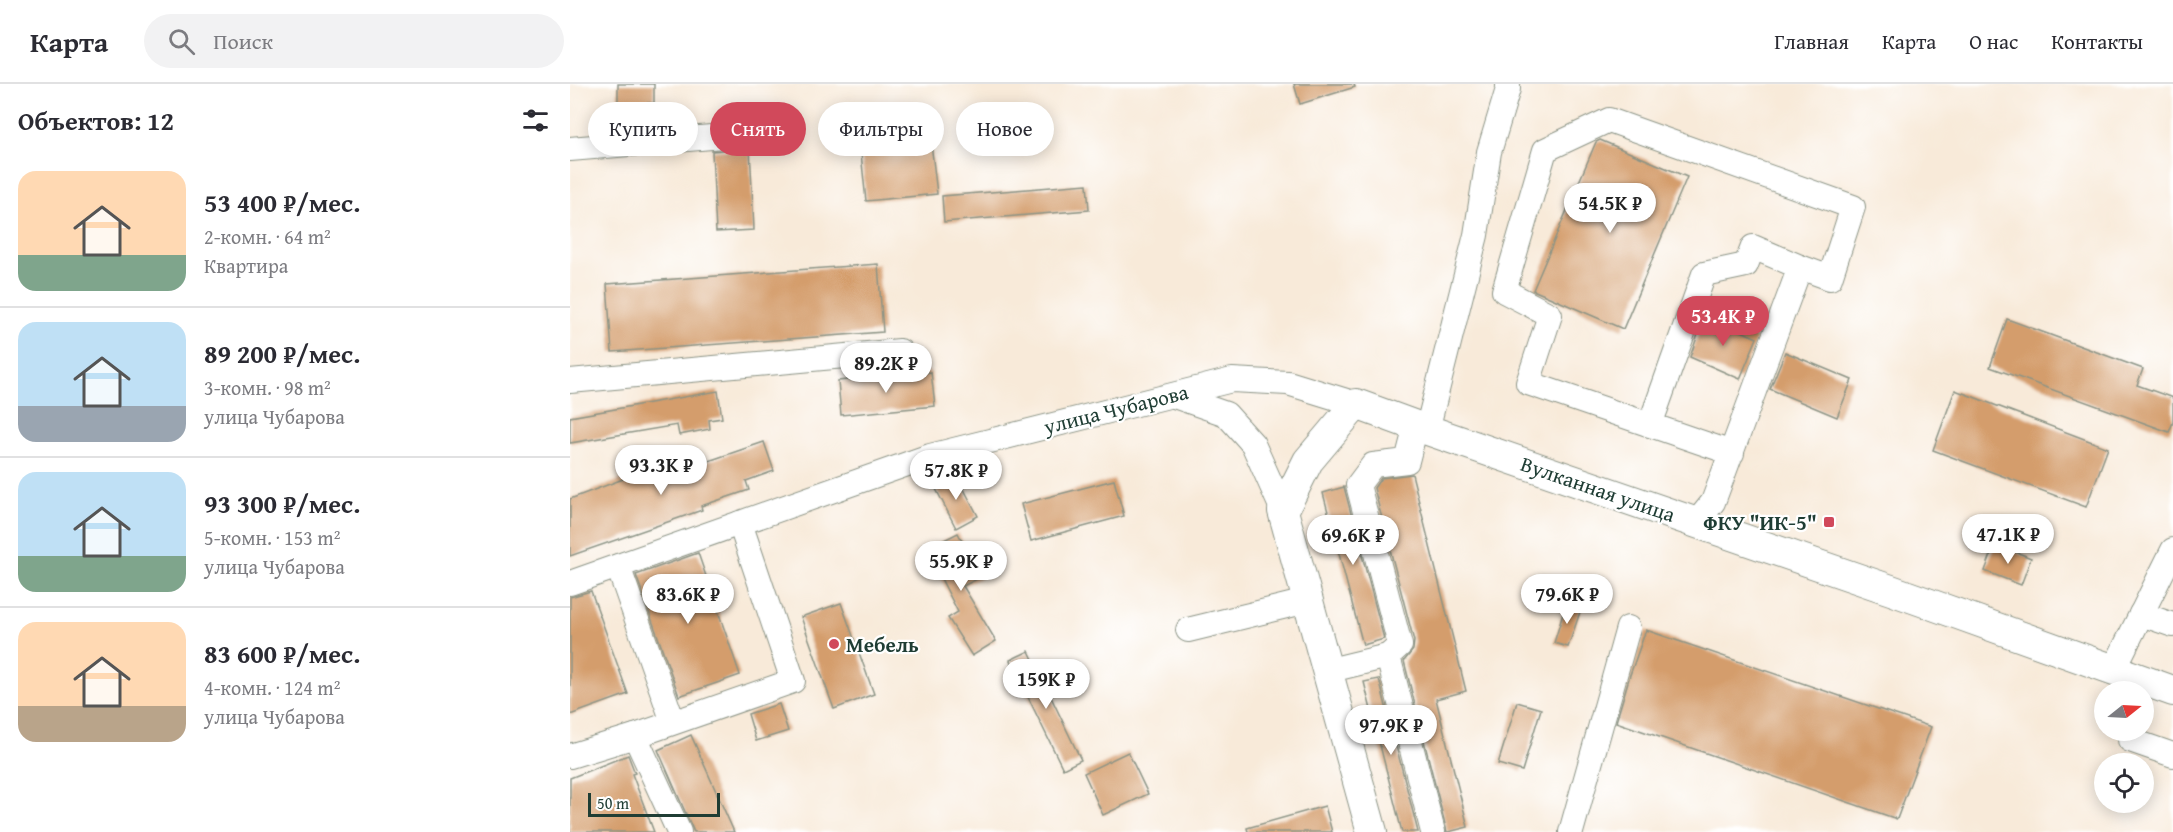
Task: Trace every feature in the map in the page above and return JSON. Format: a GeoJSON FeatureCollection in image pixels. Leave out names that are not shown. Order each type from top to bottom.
{"type":"FeatureCollection","features":[{"type":"Feature","properties":{"kind":"main road","name":"улица Чубарова"},"geometry":{"type":"LineString","coordinates":[[1356,404],[1421,428]]}},
{"type":"Feature","properties":{"kind":"main road"},"geometry":{"type":"LineString","coordinates":[[1356,404],[1308,461],[1282,511],[1372,832]]}},
{"type":"Feature","properties":{"kind":"main road","name":"Вулканная улица"},"geometry":{"type":"LineString","coordinates":[[1421,428],[2114,669],[2132,681]]}},
{"type":"Feature","properties":{"kind":"main road","name":"Вулканная улица"},"geometry":{"type":"LineString","coordinates":[[2154,688],[2173,691]]}},
{"type":"Feature","properties":{"kind":"street"},"geometry":{"type":"LineString","coordinates":[[1326,670],[1388,656],[1400,645],[1358,485],[1373,465],[1407,461],[1445,365],[1476,235],[1489,152],[1508,84]]}},
{"type":"Feature","properties":{"kind":"street"},"geometry":{"type":"LineString","coordinates":[[1650,425],[1704,274],[1746,265],[1753,248],[1830,278],[1853,207],[1609,120],[1545,150],[1504,291],[1550,315],[1528,383],[1650,425],[1732,453]]}},
{"type":"Feature","properties":{"kind":"street"},"geometry":{"type":"LineString","coordinates":[[570,149],[710,137]]}},
{"type":"Feature","properties":{"kind":"street"},"geometry":{"type":"LineString","coordinates":[[1696,523],[1713,502],[1800,267]]}},
{"type":"Feature","properties":{"kind":"street"},"geometry":{"type":"LineString","coordinates":[[570,381],[900,351]]}},
{"type":"Feature","properties":{"kind":"street","name":"улица Чубарова"},"geometry":{"type":"LineString","coordinates":[[570,583],[930,456],[1232,380],[1288,383],[1356,404]]}},
{"type":"Feature","properties":{"kind":"street"},"geometry":{"type":"LineString","coordinates":[[1174,396],[1226,414],[1253,444],[1282,511]]}},
{"type":"Feature","properties":{"kind":"street"},"geometry":{"type":"LineString","coordinates":[[570,756],[793,681],[740,523]]}},
{"type":"Feature","properties":{"kind":"street"},"geometry":{"type":"LineString","coordinates":[[2114,669],[2173,549]]}},
{"type":"Feature","properties":{"kind":"street"},"geometry":{"type":"LineString","coordinates":[[618,567],[673,722]]}},
{"type":"Feature","properties":{"kind":"street"},"geometry":{"type":"LineString","coordinates":[[1188,630],[1306,601]]}},
{"type":"Feature","properties":{"kind":"street"},"geometry":{"type":"LineString","coordinates":[[2141,614],[2173,625]]}},
{"type":"Feature","properties":{"kind":"street"},"geometry":{"type":"LineString","coordinates":[[1571,832],[1628,628]]}},
{"type":"Feature","properties":{"kind":"street"},"geometry":{"type":"LineString","coordinates":[[1388,656],[1433,832]]}},
{"type":"Feature","properties":{"kind":"street"},"geometry":{"type":"LineString","coordinates":[[635,736],[679,832]]}},
{"type":"Feature","properties":{"kind":"street"},"geometry":{"type":"LineString","coordinates":[[2133,741],[2173,755]]}},
{"type":"Feature","properties":{"kind":"building"},"geometry":{"type":"Polygon","coordinates":[[[618,84],[654,84],[654,102],[618,102],[618,84]]]}},
{"type":"Feature","properties":{"kind":"building"},"geometry":{"type":"Polygon","coordinates":[[[1294,84],[1354,84],[1355,87],[1300,104],[1294,84]]]}},
{"type":"Feature","properties":{"kind":"building"},"geometry":{"type":"Polygon","coordinates":[[[1600,140],[1687,177],[1623,329],[1533,290],[1596,142],[1600,140]]]}},
{"type":"Feature","properties":{"kind":"building"},"geometry":{"type":"Polygon","coordinates":[[[712,156],[750,156],[754,230],[716,232],[712,156]]]}},
{"type":"Feature","properties":{"kind":"building"},"geometry":{"type":"Polygon","coordinates":[[[861,156],[933,156],[937,194],[866,201],[861,156]]]}},
{"type":"Feature","properties":{"kind":"building"},"geometry":{"type":"Polygon","coordinates":[[[1087,184],[1089,210],[944,222],[942,196],[1087,184]]]}},
{"type":"Feature","properties":{"kind":"building"},"geometry":{"type":"Polygon","coordinates":[[[878,264],[883,332],[612,352],[607,284],[878,264]]]}},
{"type":"Feature","properties":{"kind":"building"},"geometry":{"type":"Polygon","coordinates":[[[1705,315],[1757,338],[1740,379],[1690,357],[1705,315]]]}},
{"type":"Feature","properties":{"kind":"building"},"geometry":{"type":"Polygon","coordinates":[[[2007,319],[2143,369],[2137,385],[2173,398],[2173,422],[2169,432],[1990,367],[2007,319]]]}},
{"type":"Feature","properties":{"kind":"building"},"geometry":{"type":"Polygon","coordinates":[[[1785,352],[1852,380],[1837,417],[1770,389],[1785,352]]]}},
{"type":"Feature","properties":{"kind":"building"},"geometry":{"type":"Polygon","coordinates":[[[931,372],[935,406],[841,415],[838,381],[931,372]]]}},
{"type":"Feature","properties":{"kind":"building"},"geometry":{"type":"Polygon","coordinates":[[[1955,390],[2108,448],[2086,507],[1933,450],[1955,390]]]}},
{"type":"Feature","properties":{"kind":"building"},"geometry":{"type":"Polygon","coordinates":[[[718,391],[722,418],[709,420],[710,429],[679,435],[677,425],[570,443],[570,417],[718,391]]]}},
{"type":"Feature","properties":{"kind":"building"},"geometry":{"type":"Polygon","coordinates":[[[764,442],[774,471],[746,481],[749,490],[701,506],[702,510],[570,556],[570,499],[684,456],[688,468],[764,442]]]}},
{"type":"Feature","properties":{"kind":"building"},"geometry":{"type":"Polygon","coordinates":[[[956,474],[978,516],[956,528],[934,485],[956,474]]]}},
{"type":"Feature","properties":{"kind":"building"},"geometry":{"type":"Polygon","coordinates":[[[1412,474],[1466,691],[1436,699],[1468,827],[1448,832],[1404,661],[1413,650],[1414,641],[1374,488],[1381,478],[1412,474]]]}},
{"type":"Feature","properties":{"kind":"building"},"geometry":{"type":"Polygon","coordinates":[[[1114,480],[1124,516],[1031,541],[1021,504],[1114,480]]]}},
{"type":"Feature","properties":{"kind":"building"},"geometry":{"type":"Polygon","coordinates":[[[1344,487],[1384,639],[1363,645],[1323,493],[1344,487]]]}},
{"type":"Feature","properties":{"kind":"building"},"geometry":{"type":"Polygon","coordinates":[[[958,533],[981,577],[963,586],[996,641],[972,656],[948,618],[958,612],[926,549],[958,533]]]}},
{"type":"Feature","properties":{"kind":"building"},"geometry":{"type":"Polygon","coordinates":[[[1995,544],[2031,558],[2021,585],[1985,571],[1995,544]]]}},
{"type":"Feature","properties":{"kind":"building"},"geometry":{"type":"Polygon","coordinates":[[[698,553],[740,675],[679,696],[636,575],[698,553]]]}},
{"type":"Feature","properties":{"kind":"building"},"geometry":{"type":"Polygon","coordinates":[[[591,591],[628,694],[570,715],[570,597],[591,591]]]}},
{"type":"Feature","properties":{"kind":"building"},"geometry":{"type":"Polygon","coordinates":[[[841,603],[874,694],[834,709],[801,617],[841,603]]]}},
{"type":"Feature","properties":{"kind":"building"},"geometry":{"type":"Polygon","coordinates":[[[1566,604],[1581,609],[1568,647],[1554,643],[1566,604]]]}},
{"type":"Feature","properties":{"kind":"building"},"geometry":{"type":"Polygon","coordinates":[[[1646,630],[1931,727],[1897,819],[1616,722],[1646,630]]]}},
{"type":"Feature","properties":{"kind":"building"},"geometry":{"type":"Polygon","coordinates":[[[1029,651],[1081,760],[1063,769],[1010,660],[1029,651]]]}},
{"type":"Feature","properties":{"kind":"building"},"geometry":{"type":"Polygon","coordinates":[[[1379,679],[1418,832],[1402,832],[1364,682],[1379,679]]]}},
{"type":"Feature","properties":{"kind":"building"},"geometry":{"type":"Polygon","coordinates":[[[1517,702],[1541,709],[1522,771],[1498,764],[1517,702]]]}},
{"type":"Feature","properties":{"kind":"building"},"geometry":{"type":"Polygon","coordinates":[[[779,704],[788,731],[756,741],[748,714],[779,704]]]}},
{"type":"Feature","properties":{"kind":"building"},"geometry":{"type":"Polygon","coordinates":[[[691,735],[734,832],[694,832],[658,750],[691,735]]]}},
{"type":"Feature","properties":{"kind":"building"},"geometry":{"type":"Polygon","coordinates":[[[1128,752],[1148,794],[1103,815],[1084,773],[1128,752]]]}},
{"type":"Feature","properties":{"kind":"building"},"geometry":{"type":"Polygon","coordinates":[[[628,755],[635,773],[632,774],[654,832],[570,832],[570,778],[628,755]]]}},
{"type":"Feature","properties":{"kind":"building"},"geometry":{"type":"Polygon","coordinates":[[[1325,806],[1332,832],[1248,832],[1247,828],[1325,806]]]}},
{"type":"Feature","properties":{"kind":"place","name":"ФКУ \"ИК-5\""},"geometry":{"type":"Point","coordinates":[1829,522]}},
{"type":"Feature","properties":{"kind":"place","name":"Мебель"},"geometry":{"type":"Point","coordinates":[834,644]}}]}
